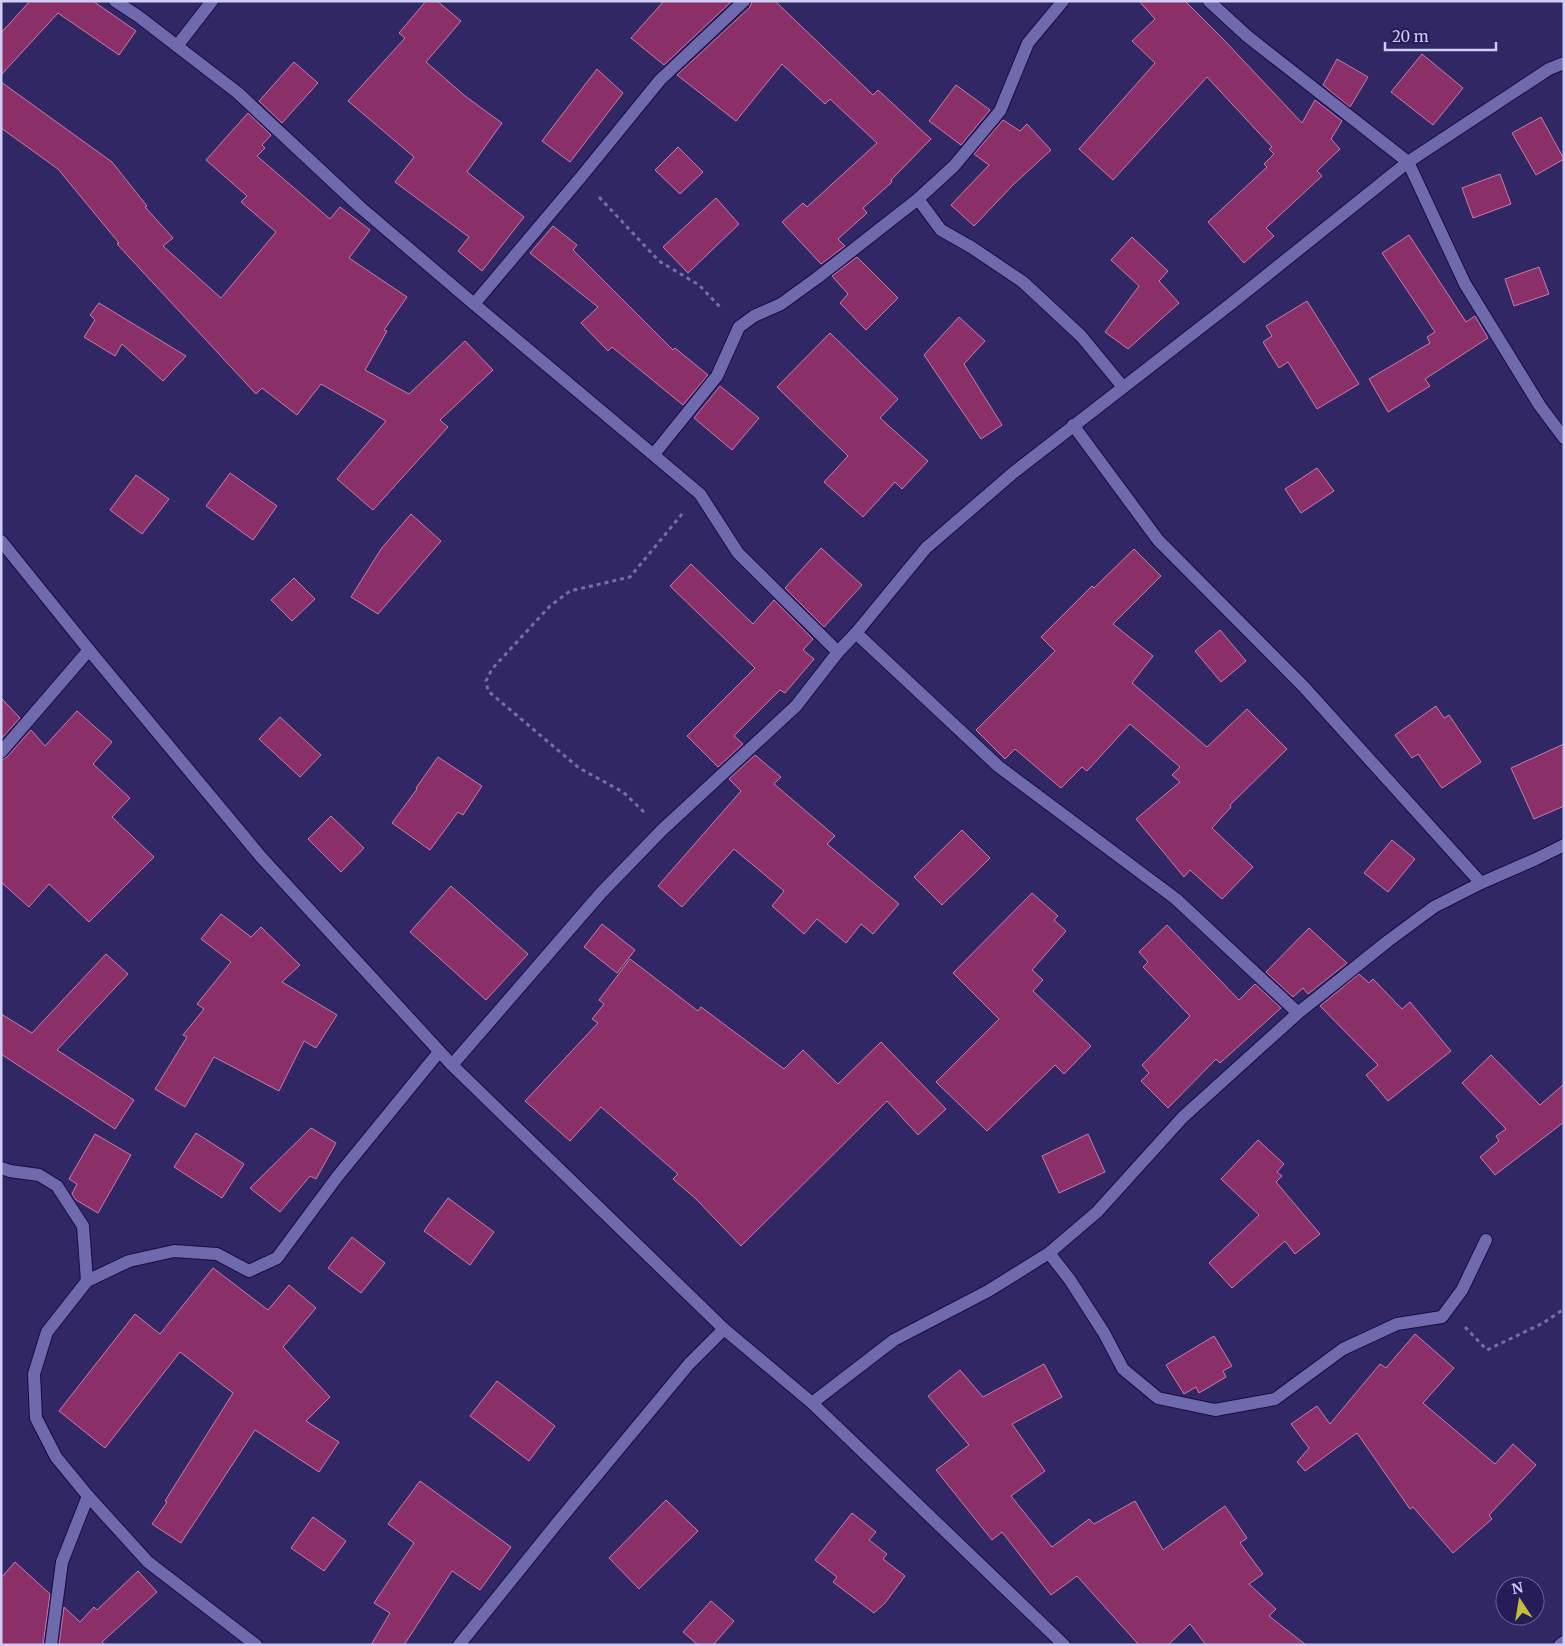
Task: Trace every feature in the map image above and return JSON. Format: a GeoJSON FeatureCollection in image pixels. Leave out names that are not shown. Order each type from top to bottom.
{"type":"FeatureCollection","features":[{"type":"Feature","properties":{"kind":"street"},"geometry":{"type":"LineString","coordinates":[[115,1],[138,16],[238,93],[360,207],[700,494],[738,553],[838,652]]}},
{"type":"Feature","properties":{"kind":"street"},"geometry":{"type":"LineString","coordinates":[[177,46],[212,1]]}},
{"type":"Feature","properties":{"kind":"street"},"geometry":{"type":"LineString","coordinates":[[474,304],[660,80],[744,1]]}},
{"type":"Feature","properties":{"kind":"street"},"geometry":{"type":"LineString","coordinates":[[654,454],[716,376],[738,327],[754,316],[781,304],[918,199],[954,166],[1000,111],[1028,43],[1063,1]]}},
{"type":"Feature","properties":{"kind":"street"},"geometry":{"type":"LineString","coordinates":[[1209,1],[1246,36],[1408,162],[1465,284],[1540,406],[1564,438]]}},
{"type":"Feature","properties":{"kind":"street"},"geometry":{"type":"LineString","coordinates":[[452,1065],[601,893],[662,830],[796,706],[838,652],[926,548],[1013,473],[1408,162],[1549,70],[1564,63]]}},
{"type":"Feature","properties":{"kind":"street"},"geometry":{"type":"LineString","coordinates":[[918,199],[941,230],[971,247],[1023,282],[1081,336],[1123,387]]}},
{"type":"Feature","properties":{"kind":"street"},"geometry":{"type":"LineString","coordinates":[[1073,425],[1158,540],[1304,687],[1480,883]]}},
{"type":"Feature","properties":{"kind":"street"},"geometry":{"type":"LineString","coordinates":[[1,541],[261,857],[439,1052],[724,1329],[812,1403],[1064,1645]]}},
{"type":"Feature","properties":{"kind":"street"},"geometry":{"type":"LineString","coordinates":[[856,633],[998,766],[1176,899],[1298,1012]]}},
{"type":"Feature","properties":{"kind":"street"},"geometry":{"type":"LineString","coordinates":[[1,752],[89,650]]}},
{"type":"Feature","properties":{"kind":"street"},"geometry":{"type":"LineString","coordinates":[[812,1403],[894,1340],[988,1291],[1049,1253],[1097,1212],[1183,1117],[1298,1012],[1388,941],[1434,908],[1480,883],[1564,845]]}},
{"type":"Feature","properties":{"kind":"street"},"geometry":{"type":"LineString","coordinates":[[256,1645],[148,1562],[88,1496],[56,1457],[36,1418],[34,1374],[47,1332],[87,1281],[129,1261],[174,1251],[217,1254],[249,1271],[277,1258],[337,1176],[439,1052]]}},
{"type":"Feature","properties":{"kind":"street"},"geometry":{"type":"LineString","coordinates":[[1,1168],[39,1175],[57,1186],[83,1226],[87,1281]]}},
{"type":"Feature","properties":{"kind":"street"},"geometry":{"type":"LineString","coordinates":[[1049,1253],[1070,1280],[1104,1333],[1123,1369],[1158,1398],[1215,1410],[1275,1399],[1343,1349],[1397,1324],[1442,1318],[1462,1290],[1486,1240]]}},
{"type":"Feature","properties":{"kind":"street"},"geometry":{"type":"LineString","coordinates":[[459,1645],[677,1379],[724,1329]]}},
{"type":"Feature","properties":{"kind":"street"},"geometry":{"type":"LineString","coordinates":[[51,1645],[62,1562],[88,1496]]}},
{"type":"Feature","properties":{"kind":"street"},"geometry":{"type":"LineString","coordinates":[[1560,1645],[1564,1642]]}},
{"type":"Feature","properties":{"kind":"path"},"geometry":{"type":"LineString","coordinates":[[581,177],[659,261],[699,285],[738,327]]}},
{"type":"Feature","properties":{"kind":"path"},"geometry":{"type":"LineString","coordinates":[[662,830],[623,792],[579,768],[488,692],[486,681],[492,669],[550,606],[570,591],[630,576],[700,494]]}},
{"type":"Feature","properties":{"kind":"path"},"geometry":{"type":"LineString","coordinates":[[1442,1318],[1465,1328],[1487,1350],[1543,1323],[1564,1309]]}},
{"type":"Feature","properties":{"kind":"building"},"geometry":{"type":"Polygon","coordinates":[[[30,1],[93,1],[136,31],[119,55],[58,13],[1,75],[1,33],[30,1]]]}},
{"type":"Feature","properties":{"kind":"building"},"geometry":{"type":"Polygon","coordinates":[[[426,1],[437,1],[461,21],[426,62],[465,96],[502,123],[467,172],[524,217],[482,271],[458,251],[469,237],[395,182],[414,157],[348,101],[405,38],[399,33],[426,1]]]}},
{"type":"Feature","properties":{"kind":"building"},"geometry":{"type":"Polygon","coordinates":[[[664,1],[732,1],[664,65],[631,38],[664,1]]]}},
{"type":"Feature","properties":{"kind":"building"},"geometry":{"type":"Polygon","coordinates":[[[752,1],[775,1],[873,95],[878,90],[931,139],[891,180],[892,182],[863,208],[867,213],[838,239],[845,246],[821,264],[782,222],[803,203],[807,207],[877,143],[830,99],[825,104],[782,64],[736,121],[677,75],[750,7],[752,1]]]}},
{"type":"Feature","properties":{"kind":"building"},"geometry":{"type":"Polygon","coordinates":[[[1139,1],[1185,1],[1302,123],[1315,100],[1342,121],[1331,139],[1340,149],[1317,171],[1322,176],[1266,228],[1274,236],[1244,263],[1208,222],[1267,167],[1264,164],[1274,154],[1269,149],[1272,147],[1207,77],[1113,180],[1079,149],[1155,63],[1132,41],[1155,19],[1139,1]]]}},
{"type":"Feature","properties":{"kind":"building"},"geometry":{"type":"Polygon","coordinates":[[[1422,54],[1463,88],[1433,125],[1391,92],[1422,54]]]}},
{"type":"Feature","properties":{"kind":"building"},"geometry":{"type":"Polygon","coordinates":[[[1337,59],[1368,77],[1350,107],[1323,85],[1337,59]]]}},
{"type":"Feature","properties":{"kind":"building"},"geometry":{"type":"Polygon","coordinates":[[[294,62],[318,83],[282,123],[259,101],[294,62]]]}},
{"type":"Feature","properties":{"kind":"building"},"geometry":{"type":"Polygon","coordinates":[[[597,69],[623,93],[570,162],[542,141],[597,69]]]}},
{"type":"Feature","properties":{"kind":"building"},"geometry":{"type":"Polygon","coordinates":[[[1,82],[112,162],[147,206],[145,207],[173,238],[163,246],[221,298],[276,232],[241,202],[247,196],[206,160],[248,113],[271,135],[262,145],[265,148],[257,156],[330,219],[340,207],[370,230],[349,258],[407,297],[384,330],[387,331],[365,370],[409,394],[465,341],[493,370],[440,420],[448,427],[373,510],[337,479],[386,421],[321,384],[297,415],[262,388],[256,394],[117,244],[119,243],[58,169],[1,128],[1,82]]]}},
{"type":"Feature","properties":{"kind":"building"},"geometry":{"type":"Polygon","coordinates":[[[956,85],[990,110],[961,145],[929,121],[956,85]]]}},
{"type":"Feature","properties":{"kind":"building"},"geometry":{"type":"Polygon","coordinates":[[[1541,117],[1564,159],[1536,175],[1512,133],[1541,117]]]}},
{"type":"Feature","properties":{"kind":"building"},"geometry":{"type":"Polygon","coordinates":[[[1003,120],[1020,131],[1027,124],[1051,150],[1014,184],[974,226],[951,205],[989,165],[974,154],[1003,120]]]}},
{"type":"Feature","properties":{"kind":"building"},"geometry":{"type":"Polygon","coordinates":[[[678,147],[703,172],[680,194],[655,170],[678,147]]]}},
{"type":"Feature","properties":{"kind":"building"},"geometry":{"type":"Polygon","coordinates":[[[1500,174],[1511,204],[1473,218],[1462,188],[1500,174]]]}},
{"type":"Feature","properties":{"kind":"building"},"geometry":{"type":"Polygon","coordinates":[[[716,198],[739,224],[688,273],[663,247],[716,198]]]}},
{"type":"Feature","properties":{"kind":"building"},"geometry":{"type":"Polygon","coordinates":[[[553,226],[577,245],[573,250],[673,350],[675,348],[708,375],[683,405],[612,347],[608,351],[581,323],[598,307],[530,253],[553,226]]]}},
{"type":"Feature","properties":{"kind":"building"},"geometry":{"type":"Polygon","coordinates":[[[1409,235],[1466,322],[1475,316],[1488,338],[1425,379],[1430,386],[1388,412],[1369,379],[1430,343],[1427,337],[1435,332],[1382,253],[1409,235]]]}},
{"type":"Feature","properties":{"kind":"building"},"geometry":{"type":"Polygon","coordinates":[[[1132,237],[1168,271],[1159,281],[1179,303],[1128,349],[1105,332],[1139,286],[1111,260],[1132,237]]]}},
{"type":"Feature","properties":{"kind":"building"},"geometry":{"type":"Polygon","coordinates":[[[857,257],[898,298],[866,330],[840,303],[848,294],[832,276],[857,257]]]}},
{"type":"Feature","properties":{"kind":"building"},"geometry":{"type":"Polygon","coordinates":[[[1539,267],[1549,294],[1514,306],[1505,279],[1539,267]]]}},
{"type":"Feature","properties":{"kind":"building"},"geometry":{"type":"Polygon","coordinates":[[[1307,301],[1359,384],[1317,409],[1288,362],[1279,368],[1263,342],[1272,336],[1266,326],[1307,301]]]}},
{"type":"Feature","properties":{"kind":"building"},"geometry":{"type":"Polygon","coordinates":[[[99,303],[186,356],[163,381],[122,344],[115,356],[84,337],[95,320],[90,315],[99,303]]]}},
{"type":"Feature","properties":{"kind":"building"},"geometry":{"type":"Polygon","coordinates":[[[959,317],[985,341],[964,364],[1002,425],[981,439],[924,355],[959,317]]]}},
{"type":"Feature","properties":{"kind":"building"},"geometry":{"type":"Polygon","coordinates":[[[830,333],[898,399],[880,418],[928,461],[902,489],[895,482],[863,517],[824,482],[848,456],[777,387],[830,333]]]}},
{"type":"Feature","properties":{"kind":"building"},"geometry":{"type":"Polygon","coordinates":[[[720,386],[759,418],[732,450],[694,418],[720,386]]]}},
{"type":"Feature","properties":{"kind":"building"},"geometry":{"type":"Polygon","coordinates":[[[1317,468],[1334,491],[1301,513],[1285,489],[1317,468]]]}},
{"type":"Feature","properties":{"kind":"building"},"geometry":{"type":"Polygon","coordinates":[[[230,473],[277,506],[253,540],[206,506],[230,473]]]}},
{"type":"Feature","properties":{"kind":"building"},"geometry":{"type":"Polygon","coordinates":[[[136,475],[169,499],[142,534],[110,510],[136,475]]]}},
{"type":"Feature","properties":{"kind":"building"},"geometry":{"type":"Polygon","coordinates":[[[411,514],[441,541],[378,614],[351,597],[381,549],[411,514]]]}},
{"type":"Feature","properties":{"kind":"building"},"geometry":{"type":"Polygon","coordinates":[[[821,548],[862,585],[824,627],[785,588],[821,548]]]}},
{"type":"Feature","properties":{"kind":"building"},"geometry":{"type":"Polygon","coordinates":[[[1134,549],[1161,576],[1113,624],[1153,656],[1132,683],[1207,747],[1247,709],[1287,749],[1230,805],[1231,807],[1212,828],[1253,867],[1222,899],[1190,870],[1184,877],[1136,819],[1180,782],[1172,775],[1180,767],[1130,724],[1087,771],[1082,767],[1061,788],[1015,749],[1005,759],[976,730],[1055,651],[1041,637],[1092,586],[1094,588],[1134,549]]]}},
{"type":"Feature","properties":{"kind":"building"},"geometry":{"type":"Polygon","coordinates":[[[691,564],[753,624],[774,600],[813,639],[803,650],[814,659],[785,693],[780,690],[734,736],[743,744],[718,767],[687,736],[755,668],[670,586],[691,564]]]}},
{"type":"Feature","properties":{"kind":"building"},"geometry":{"type":"Polygon","coordinates":[[[294,578],[315,599],[292,621],[271,600],[294,578]]]}},
{"type":"Feature","properties":{"kind":"building"},"geometry":{"type":"Polygon","coordinates":[[[1220,630],[1246,661],[1221,682],[1195,651],[1220,630]]]}},
{"type":"Feature","properties":{"kind":"building"},"geometry":{"type":"Polygon","coordinates":[[[1,698],[20,718],[1,739],[1,698]]]}},
{"type":"Feature","properties":{"kind":"building"},"geometry":{"type":"Polygon","coordinates":[[[1436,706],[1444,718],[1449,715],[1481,762],[1442,788],[1418,754],[1412,758],[1395,735],[1436,706]]]}},
{"type":"Feature","properties":{"kind":"building"},"geometry":{"type":"Polygon","coordinates":[[[77,711],[112,742],[93,764],[130,798],[112,817],[154,857],[89,922],[49,884],[29,907],[1,882],[1,760],[7,757],[31,730],[45,746],[77,711]]]}},
{"type":"Feature","properties":{"kind":"building"},"geometry":{"type":"Polygon","coordinates":[[[280,717],[321,755],[300,777],[259,739],[280,717]]]}},
{"type":"Feature","properties":{"kind":"building"},"geometry":{"type":"Polygon","coordinates":[[[1564,744],[1564,806],[1534,819],[1511,768],[1564,744]]]}},
{"type":"Feature","properties":{"kind":"building"},"geometry":{"type":"Polygon","coordinates":[[[755,755],[781,777],[774,784],[835,836],[827,844],[899,904],[873,934],[861,924],[846,943],[817,919],[804,934],[772,906],[784,891],[734,849],[682,907],[658,886],[741,791],[729,779],[755,755]]]}},
{"type":"Feature","properties":{"kind":"building"},"geometry":{"type":"Polygon","coordinates":[[[438,757],[482,786],[463,815],[458,812],[430,850],[392,823],[438,757]]]}},
{"type":"Feature","properties":{"kind":"building"},"geometry":{"type":"Polygon","coordinates":[[[331,816],[364,848],[341,872],[308,839],[331,816]]]}},
{"type":"Feature","properties":{"kind":"building"},"geometry":{"type":"Polygon","coordinates":[[[962,830],[990,858],[942,905],[914,877],[962,830]]]}},
{"type":"Feature","properties":{"kind":"building"},"geometry":{"type":"Polygon","coordinates":[[[1392,840],[1415,859],[1388,892],[1364,873],[1392,840]]]}},
{"type":"Feature","properties":{"kind":"building"},"geometry":{"type":"Polygon","coordinates":[[[451,886],[528,954],[486,1000],[410,932],[451,886]]]}},
{"type":"Feature","properties":{"kind":"building"},"geometry":{"type":"Polygon","coordinates":[[[1032,893],[1058,916],[1054,920],[1066,931],[1032,970],[1043,980],[1033,991],[1091,1046],[1064,1074],[1055,1065],[987,1131],[936,1082],[999,1019],[953,973],[1032,893]]]}},
{"type":"Feature","properties":{"kind":"building"},"geometry":{"type":"Polygon","coordinates":[[[221,914],[251,937],[261,927],[300,965],[282,982],[337,1015],[316,1048],[304,1041],[279,1091],[214,1057],[185,1107],[155,1089],[187,1037],[183,1035],[204,1009],[197,1004],[231,962],[201,939],[221,914]]]}},
{"type":"Feature","properties":{"kind":"building"},"geometry":{"type":"Polygon","coordinates":[[[602,924],[635,950],[617,973],[584,947],[602,924]]]}},
{"type":"Feature","properties":{"kind":"building"},"geometry":{"type":"Polygon","coordinates":[[[1167,925],[1239,1000],[1255,984],[1281,1008],[1220,1063],[1216,1059],[1168,1108],[1141,1081],[1149,1073],[1142,1065],[1190,1016],[1143,967],[1148,962],[1139,952],[1167,925]]]}},
{"type":"Feature","properties":{"kind":"building"},"geometry":{"type":"Polygon","coordinates":[[[1309,928],[1347,963],[1308,994],[1303,988],[1293,997],[1266,972],[1309,928]]]}},
{"type":"Feature","properties":{"kind":"building"},"geometry":{"type":"Polygon","coordinates":[[[106,954],[128,974],[57,1050],[134,1100],[115,1129],[1,1054],[1,1014],[32,1033],[106,954]]]}},
{"type":"Feature","properties":{"kind":"building"},"geometry":{"type":"Polygon","coordinates":[[[630,959],[698,1011],[701,1007],[784,1069],[803,1050],[838,1084],[881,1042],[946,1109],[918,1135],[887,1101],[741,1246],[696,1199],[673,1179],[678,1174],[601,1107],[570,1141],[525,1101],[598,1023],[592,1019],[604,1004],[599,1000],[630,959]]]}},
{"type":"Feature","properties":{"kind":"building"},"geometry":{"type":"Polygon","coordinates":[[[1359,974],[1369,983],[1373,979],[1402,1009],[1410,1002],[1451,1051],[1388,1101],[1366,1075],[1378,1065],[1320,1006],[1359,974]]]}},
{"type":"Feature","properties":{"kind":"building"},"geometry":{"type":"Polygon","coordinates":[[[1491,1055],[1540,1105],[1564,1084],[1564,1122],[1495,1175],[1480,1157],[1499,1141],[1496,1136],[1506,1129],[1462,1083],[1491,1055]]]}},
{"type":"Feature","properties":{"kind":"building"},"geometry":{"type":"Polygon","coordinates":[[[311,1128],[336,1143],[316,1179],[310,1176],[280,1212],[250,1188],[311,1128]]]}},
{"type":"Feature","properties":{"kind":"building"},"geometry":{"type":"Polygon","coordinates":[[[196,1133],[244,1164],[222,1198],[174,1167],[196,1133]]]}},
{"type":"Feature","properties":{"kind":"building"},"geometry":{"type":"Polygon","coordinates":[[[95,1134],[131,1155],[98,1213],[76,1200],[72,1194],[77,1184],[69,1179],[95,1134]]]}},
{"type":"Feature","properties":{"kind":"building"},"geometry":{"type":"Polygon","coordinates":[[[1088,1134],[1105,1172],[1059,1193],[1042,1156],[1088,1134]]]}},
{"type":"Feature","properties":{"kind":"building"},"geometry":{"type":"Polygon","coordinates":[[[1258,1140],[1284,1164],[1277,1172],[1282,1176],[1276,1182],[1320,1234],[1295,1254],[1285,1241],[1232,1288],[1209,1263],[1259,1215],[1221,1179],[1258,1140]]]}},
{"type":"Feature","properties":{"kind":"building"},"geometry":{"type":"Polygon","coordinates":[[[448,1198],[494,1232],[470,1265],[424,1231],[448,1198]]]}},
{"type":"Feature","properties":{"kind":"building"},"geometry":{"type":"Polygon","coordinates":[[[352,1237],[385,1263],[361,1293],[328,1268],[352,1237]]]}},
{"type":"Feature","properties":{"kind":"building"},"geometry":{"type":"Polygon","coordinates":[[[213,1268],[268,1310],[289,1285],[316,1308],[283,1347],[330,1397],[306,1421],[339,1442],[319,1472],[255,1430],[181,1543],[152,1524],[233,1393],[180,1352],[105,1448],[59,1411],[135,1314],[160,1334],[213,1268]]]}},
{"type":"Feature","properties":{"kind":"building"},"geometry":{"type":"Polygon","coordinates":[[[1415,1334],[1454,1368],[1423,1403],[1495,1464],[1513,1444],[1536,1465],[1489,1515],[1492,1519],[1453,1553],[1413,1507],[1410,1509],[1357,1433],[1305,1471],[1297,1462],[1309,1448],[1291,1424],[1317,1406],[1330,1424],[1380,1364],[1386,1368],[1415,1334]]]}},
{"type":"Feature","properties":{"kind":"building"},"geometry":{"type":"Polygon","coordinates":[[[1214,1336],[1232,1366],[1223,1371],[1226,1377],[1199,1393],[1196,1387],[1184,1394],[1166,1365],[1214,1336]]]}},
{"type":"Feature","properties":{"kind":"building"},"geometry":{"type":"Polygon","coordinates":[[[1044,1364],[1062,1397],[1012,1424],[1045,1471],[1011,1496],[1052,1547],[1089,1519],[1094,1524],[1135,1501],[1163,1550],[1225,1506],[1247,1538],[1240,1543],[1263,1574],[1249,1584],[1276,1609],[1269,1616],[1306,1645],[1206,1645],[1190,1624],[1168,1645],[1139,1645],[1077,1576],[1051,1595],[1002,1532],[992,1540],[936,1470],[969,1445],[928,1396],[960,1370],[983,1397],[1044,1364]]]}},
{"type":"Feature","properties":{"kind":"building"},"geometry":{"type":"Polygon","coordinates":[[[497,1381],[555,1426],[529,1461],[470,1416],[497,1381]]]}},
{"type":"Feature","properties":{"kind":"building"},"geometry":{"type":"Polygon","coordinates":[[[420,1481],[511,1547],[480,1590],[452,1571],[404,1645],[371,1645],[390,1613],[374,1603],[414,1543],[388,1524],[420,1481]]]}},
{"type":"Feature","properties":{"kind":"building"},"geometry":{"type":"Polygon","coordinates":[[[666,1500],[698,1531],[639,1589],[609,1558],[666,1500]]]}},
{"type":"Feature","properties":{"kind":"building"},"geometry":{"type":"Polygon","coordinates":[[[852,1513],[876,1532],[869,1540],[887,1554],[883,1559],[905,1576],[885,1603],[874,1613],[833,1582],[837,1577],[815,1560],[852,1513]]]}},
{"type":"Feature","properties":{"kind":"building"},"geometry":{"type":"Polygon","coordinates":[[[313,1517],[346,1541],[324,1571],[291,1548],[313,1517]]]}},
{"type":"Feature","properties":{"kind":"building"},"geometry":{"type":"Polygon","coordinates":[[[15,1562],[50,1594],[43,1645],[1,1645],[1,1578],[15,1562]]]}},
{"type":"Feature","properties":{"kind":"building"},"geometry":{"type":"Polygon","coordinates":[[[138,1571],[157,1592],[102,1642],[105,1645],[59,1645],[64,1607],[80,1622],[94,1607],[97,1610],[138,1571]]]}},
{"type":"Feature","properties":{"kind":"building"},"geometry":{"type":"Polygon","coordinates":[[[711,1601],[734,1621],[713,1645],[698,1645],[683,1632],[711,1601]]]}}]}
